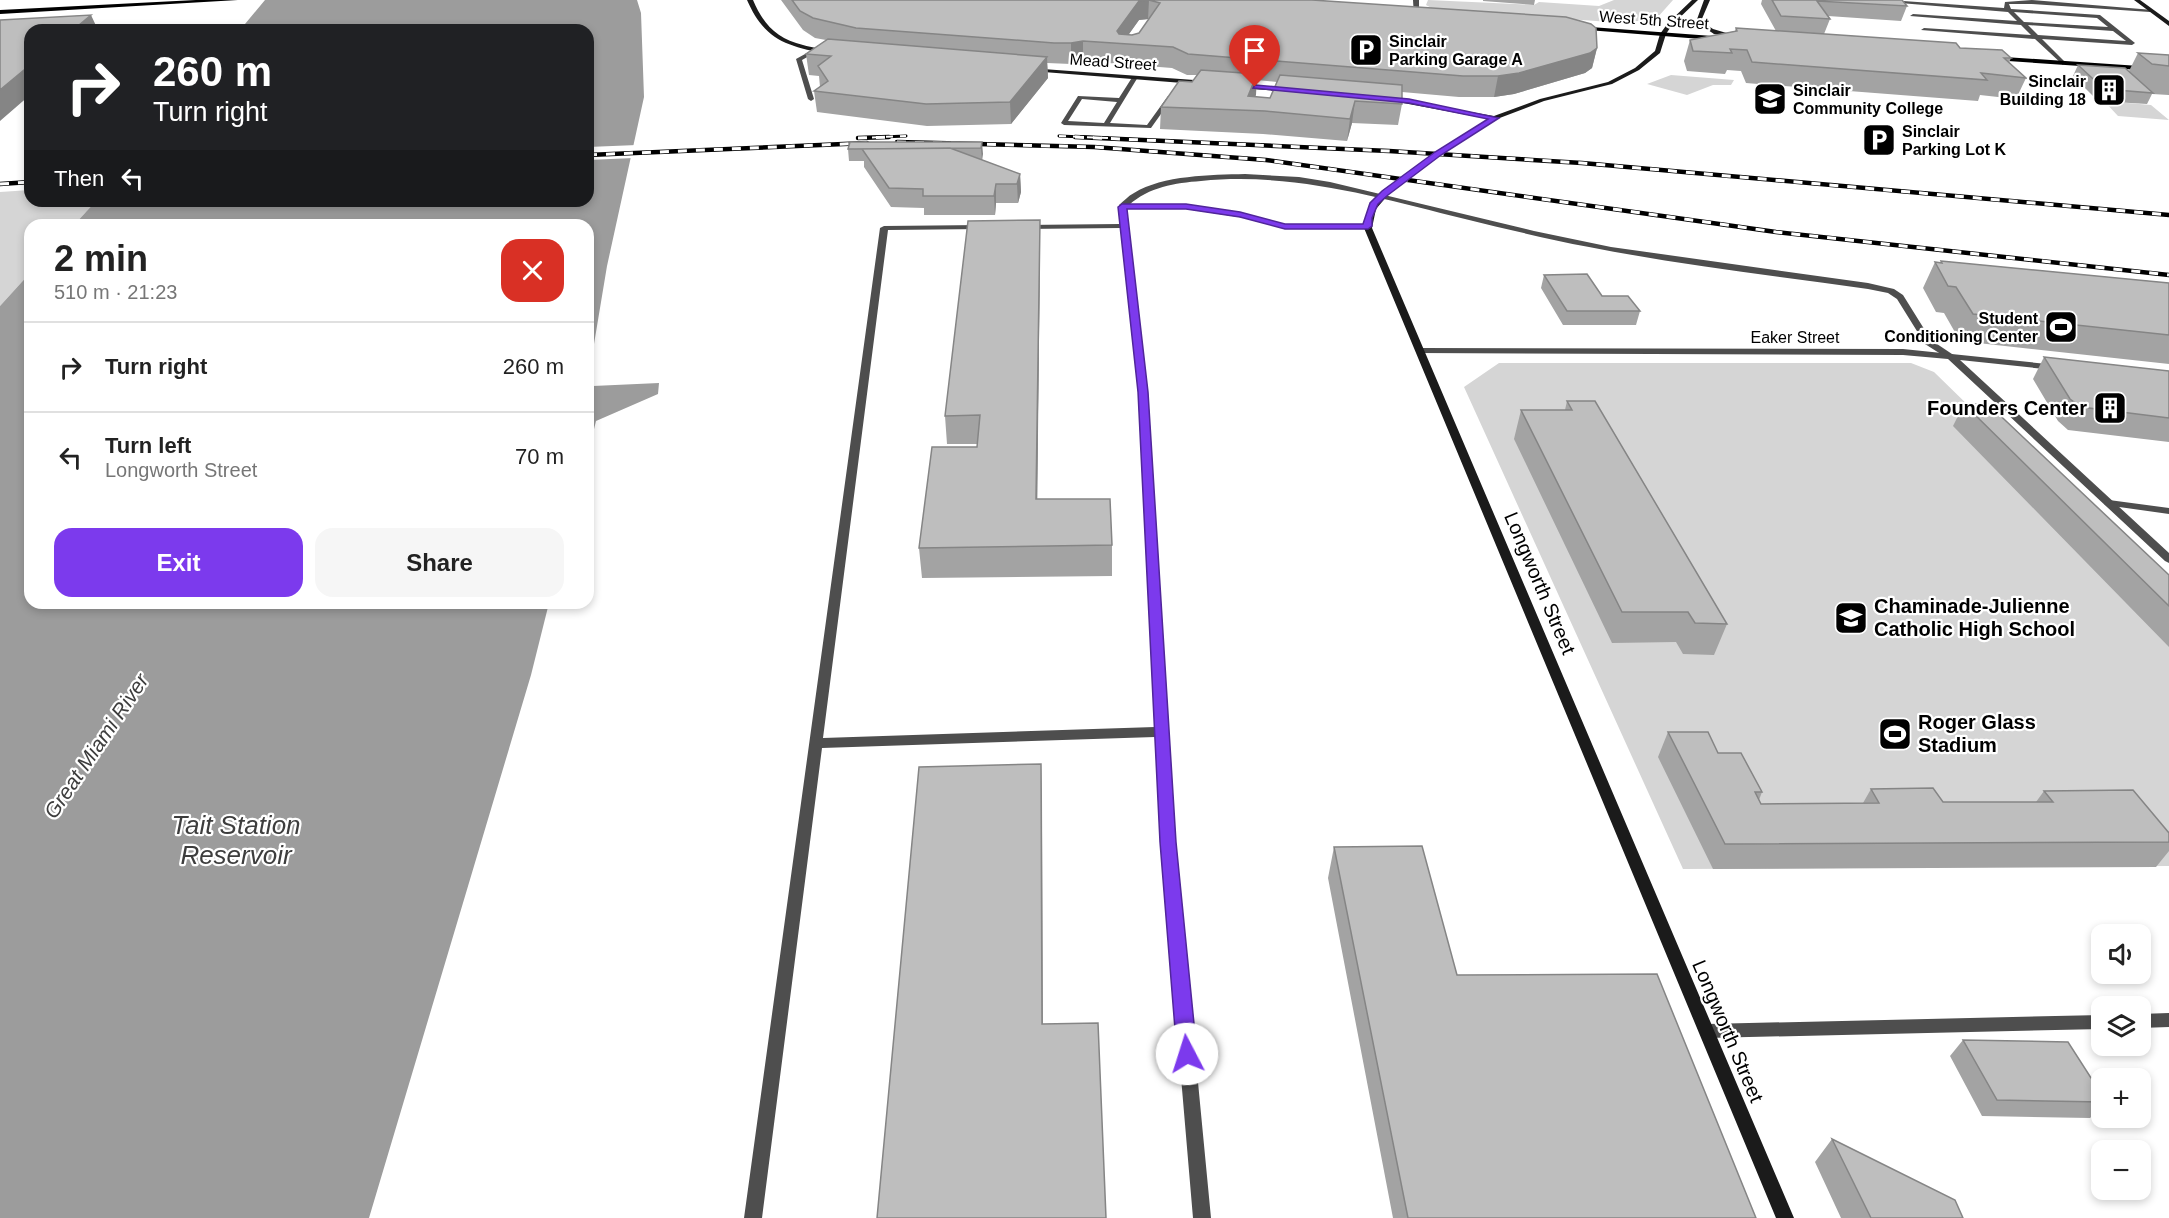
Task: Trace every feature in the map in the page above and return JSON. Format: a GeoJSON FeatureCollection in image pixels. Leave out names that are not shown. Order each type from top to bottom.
{"type":"FeatureCollection","features":[{"type":"Feature","properties":{"kind":"main road"},"geometry":{"type":"LineString","coordinates":[[0,12],[236,0]]}},
{"type":"Feature","properties":{"kind":"main road"},"geometry":{"type":"LineString","coordinates":[[1405,16],[1429,18]]}},
{"type":"Feature","properties":{"kind":"main road","name":"West 5th Street"},"geometry":{"type":"LineString","coordinates":[[1563,27],[1748,40]]}},
{"type":"Feature","properties":{"kind":"main road"},"geometry":{"type":"LineString","coordinates":[[1980,57],[2169,70]]}},
{"type":"Feature","properties":{"kind":"street"},"geometry":{"type":"LineString","coordinates":[[750,0],[764,28],[785,41],[816,50],[833,52]]}},
{"type":"Feature","properties":{"kind":"street"},"geometry":{"type":"LineString","coordinates":[[1416,0],[1417,17]]}},
{"type":"Feature","properties":{"kind":"street"},"geometry":{"type":"LineString","coordinates":[[1122,207],[1186,207],[1240,215],[1285,226],[1368,226],[1368,218],[1374,203],[1385,193],[1438,154],[1495,118],[1533,103],[1621,78],[1653,57],[1658,52],[1663,34],[1670,24],[1695,0]]}},
{"type":"Feature","properties":{"kind":"street"},"geometry":{"type":"LineString","coordinates":[[1707,0],[1698,21],[1700,24],[1714,32],[1748,40]]}},
{"type":"Feature","properties":{"kind":"street"},"geometry":{"type":"LineString","coordinates":[[2137,0],[2169,24]]}},
{"type":"Feature","properties":{"kind":"street"},"geometry":{"type":"LineString","coordinates":[[1901,2],[2098,16],[2132,43],[1924,30]]}},
{"type":"Feature","properties":{"kind":"street"},"geometry":{"type":"LineString","coordinates":[[1901,2],[1930,37]]}},
{"type":"Feature","properties":{"kind":"street"},"geometry":{"type":"LineString","coordinates":[[2063,63],[2010,10],[2007,3],[2032,2],[2150,10]]}},
{"type":"Feature","properties":{"kind":"street"},"geometry":{"type":"LineString","coordinates":[[1913,16],[2114,29]]}},
{"type":"Feature","properties":{"kind":"street"},"geometry":{"type":"LineString","coordinates":[[811,99],[799,59],[816,50]]}},
{"type":"Feature","properties":{"kind":"street","name":"Mead Street"},"geometry":{"type":"LineString","coordinates":[[1018,68],[1213,83]]}},
{"type":"Feature","properties":{"kind":"street"},"geometry":{"type":"LineString","coordinates":[[1106,125],[1135,77]]}},
{"type":"Feature","properties":{"kind":"street"},"geometry":{"type":"LineString","coordinates":[[1121,100],[1080,97],[1064,123],[1149,127],[1181,81]]}},
{"type":"Feature","properties":{"kind":"street"},"geometry":{"type":"LineString","coordinates":[[1235,85],[1292,90]]}},
{"type":"Feature","properties":{"kind":"street"},"geometry":{"type":"LineString","coordinates":[[1382,98],[1451,108],[1495,118]]}},
{"type":"Feature","properties":{"kind":"street"},"geometry":{"type":"LineString","coordinates":[[1202,1218],[1168,842],[1143,392],[1122,207],[1127,199],[1140,191],[1162,184],[1205,177],[1297,179],[1349,188],[1610,249],[1891,291],[1900,297],[1928,342],[1950,356],[2169,559]]}},
{"type":"Feature","properties":{"kind":"street"},"geometry":{"type":"LineString","coordinates":[[1016,227],[1124,226]]}},
{"type":"Feature","properties":{"kind":"street","name":"Longworth Street"},"geometry":{"type":"LineString","coordinates":[[1368,226],[1785,1218]]}},
{"type":"Feature","properties":{"kind":"street"},"geometry":{"type":"LineString","coordinates":[[753,1218],[884,228],[992,227]]}},
{"type":"Feature","properties":{"kind":"street","name":"Eaker Street"},"geometry":{"type":"LineString","coordinates":[[1420,351],[1903,352],[2065,368]]}},
{"type":"Feature","properties":{"kind":"street"},"geometry":{"type":"LineString","coordinates":[[2109,503],[2169,511]]}},
{"type":"Feature","properties":{"kind":"street"},"geometry":{"type":"LineString","coordinates":[[816,743],[1161,732]]}},
{"type":"Feature","properties":{"kind":"street"},"geometry":{"type":"LineString","coordinates":[[2151,1021],[2169,1020]]}},
{"type":"Feature","properties":{"kind":"street"},"geometry":{"type":"LineString","coordinates":[[1707,1031],[2091,1022]]}},
{"type":"Feature","properties":{"kind":"shaded area"},"geometry":{"type":"Polygon","coordinates":[[[1428,0],[1534,5],[1539,2],[1599,6],[1614,0],[1673,0],[1657,18],[1625,23],[1435,10],[1426,5],[1428,0]]]}},
{"type":"Feature","properties":{"kind":"shaded area"},"geometry":{"type":"Polygon","coordinates":[[[1671,75],[1734,80],[1731,85],[1713,85],[1687,95],[1647,84],[1671,75]]]}},
{"type":"Feature","properties":{"kind":"shaded area"},"geometry":{"type":"Polygon","coordinates":[[[2104,101],[2151,105],[2169,120],[2118,116],[2104,101]]]}},
{"type":"Feature","properties":{"kind":"shaded area"},"geometry":{"type":"Polygon","coordinates":[[[24,190],[24,207],[90,207],[80,219],[24,219],[24,280],[0,306],[0,192],[24,190]]]}},
{"type":"Feature","properties":{"kind":"shaded area","name":"Roger Glass Stadium"},"geometry":{"type":"Polygon","coordinates":[[[1499,363],[1911,363],[1934,372],[2169,601],[2169,866],[1683,869],[1464,387],[1499,363]]]}},
{"type":"Feature","properties":{"kind":"water"},"geometry":{"type":"Polygon","coordinates":[[[265,0],[637,0],[641,13],[644,97],[607,266],[594,344],[594,219],[80,219],[90,207],[594,207],[594,24],[245,24],[265,0]]]}},
{"type":"Feature","properties":{"kind":"water","name":"Tait Station Reservoir"},"geometry":{"type":"Polygon","coordinates":[[[24,280],[24,609],[548,609],[531,675],[369,1218],[0,1218],[0,306],[24,280]]]}},
{"type":"Feature","properties":{"kind":"water"},"geometry":{"type":"Polygon","coordinates":[[[659,383],[658,394],[596,421],[594,429],[594,386],[659,383]]]}},
{"type":"Feature","properties":{"kind":"pier"},"geometry":{"type":"Polygon","coordinates":[[[637,145],[634,158],[594,160],[594,147],[637,145]]]}},
{"type":"Feature","properties":{"kind":"building","name":"Sinclair Parking Garage A"},"geometry":{"type":"Polygon","coordinates":[[[792,0],[1149,0],[1312,0],[1566,17],[1591,24],[1596,28],[1597,48],[1590,53],[1519,73],[1498,76],[1463,76],[1188,54],[1173,47],[1083,41],[1054,43],[856,28],[813,18],[800,11],[792,0]],[[1149,0],[1139,1],[1117,31],[1119,34],[1139,33],[1160,3],[1149,0]]]}},
{"type":"Feature","properties":{"kind":"building"},"geometry":{"type":"Polygon","coordinates":[[[1772,0],[1902,0],[1907,6],[1817,1],[1830,19],[1781,16],[1772,0]]]}},
{"type":"Feature","properties":{"kind":"building"},"geometry":{"type":"Polygon","coordinates":[[[91,15],[80,24],[24,24],[24,70],[0,90],[0,20],[91,15]]]}},
{"type":"Feature","properties":{"kind":"building"},"geometry":{"type":"Polygon","coordinates":[[[1736,28],[1956,43],[1960,48],[2002,50],[2011,58],[2004,58],[2026,78],[1981,73],[1987,80],[1752,62],[1747,50],[1730,49],[1732,53],[1693,51],[1690,40],[1737,31],[1736,28]]]}},
{"type":"Feature","properties":{"kind":"building"},"geometry":{"type":"Polygon","coordinates":[[[828,39],[1047,57],[1010,102],[926,104],[814,91],[828,81],[818,66],[831,56],[806,54],[828,39]]]}},
{"type":"Feature","properties":{"kind":"building"},"geometry":{"type":"Polygon","coordinates":[[[2138,53],[2169,55],[2169,66],[2152,64],[2138,53]]]}},
{"type":"Feature","properties":{"kind":"building"},"geometry":{"type":"Polygon","coordinates":[[[2078,65],[2125,68],[2153,93],[2104,89],[2078,65]]]}},
{"type":"Feature","properties":{"kind":"building"},"geometry":{"type":"Polygon","coordinates":[[[1201,70],[1257,74],[1248,96],[1270,98],[1280,75],[1402,85],[1402,104],[1355,101],[1350,119],[1265,111],[1161,107],[1179,81],[1192,82],[1201,70]]]}},
{"type":"Feature","properties":{"kind":"building"},"geometry":{"type":"Polygon","coordinates":[[[850,142],[982,142],[981,148],[848,149],[850,142]]]}},
{"type":"Feature","properties":{"kind":"building"},"geometry":{"type":"Polygon","coordinates":[[[950,148],[1020,174],[1017,184],[996,184],[994,196],[923,196],[923,189],[889,188],[862,149],[950,148]]]}},
{"type":"Feature","properties":{"kind":"building"},"geometry":{"type":"Polygon","coordinates":[[[1040,220],[1036,499],[1110,499],[1112,545],[919,548],[932,447],[977,447],[980,415],[945,416],[968,221],[1040,220]]]}},
{"type":"Feature","properties":{"kind":"building"},"geometry":{"type":"Polygon","coordinates":[[[1941,261],[2169,283],[2169,335],[1973,314],[1956,287],[1948,286],[1935,262],[1942,263],[1941,261]]]}},
{"type":"Feature","properties":{"kind":"building"},"geometry":{"type":"Polygon","coordinates":[[[1587,274],[1602,296],[1628,296],[1640,311],[1567,311],[1544,275],[1587,274]]]}},
{"type":"Feature","properties":{"kind":"building"},"geometry":{"type":"Polygon","coordinates":[[[2044,357],[2169,371],[2169,418],[2081,407],[2070,399],[2044,357]]]}},
{"type":"Feature","properties":{"kind":"building"},"geometry":{"type":"Polygon","coordinates":[[[1567,401],[1595,401],[1727,624],[1695,623],[1688,612],[1622,612],[1521,410],[1572,410],[1567,401]]]}},
{"type":"Feature","properties":{"kind":"building"},"geometry":{"type":"Polygon","coordinates":[[[1964,404],[1988,404],[2169,575],[2169,606],[1964,404]]]}},
{"type":"Feature","properties":{"kind":"building"},"geometry":{"type":"Polygon","coordinates":[[[1668,732],[1708,732],[1718,753],[1741,753],[1762,792],[1755,792],[1761,804],[1879,803],[1871,789],[1933,788],[1943,802],[2053,802],[2044,791],[2133,790],[2169,833],[2169,842],[1725,844],[1668,732]]]}},
{"type":"Feature","properties":{"kind":"building"},"geometry":{"type":"Polygon","coordinates":[[[1041,764],[1042,1024],[1098,1023],[1106,1218],[877,1218],[919,767],[1041,764]]]}},
{"type":"Feature","properties":{"kind":"building"},"geometry":{"type":"Polygon","coordinates":[[[1422,846],[1457,975],[1657,974],[1756,1218],[1408,1218],[1334,847],[1422,846]]]}},
{"type":"Feature","properties":{"kind":"building"},"geometry":{"type":"Polygon","coordinates":[[[1963,1040],[2068,1042],[2091,1078],[2091,1102],[1997,1100],[1963,1040]]]}},
{"type":"Feature","properties":{"kind":"building"},"geometry":{"type":"Polygon","coordinates":[[[1832,1139],[1955,1200],[1963,1218],[1871,1218],[1832,1139]]]}},
{"type":"Feature","properties":{"kind":"railway"},"geometry":{"type":"LineString","coordinates":[[889,137],[858,138],[906,136]]}},
{"type":"Feature","properties":{"kind":"railway"},"geometry":{"type":"LineString","coordinates":[[1059,136],[1108,138]]}},
{"type":"Feature","properties":{"kind":"railway"},"geometry":{"type":"LineString","coordinates":[[1075,137],[1389,151],[1582,163],[2169,215]]}},
{"type":"Feature","properties":{"kind":"railway"},"geometry":{"type":"LineString","coordinates":[[897,142],[1094,147],[1266,160],[1776,232],[2169,275]]}},
{"type":"Feature","properties":{"kind":"railway"},"geometry":{"type":"LineString","coordinates":[[594,155],[867,143]]}},
{"type":"Feature","properties":{"kind":"railway"},"geometry":{"type":"LineString","coordinates":[[0,184],[24,182]]}},
{"type":"Feature","properties":{"kind":"place","name":"Sinclair Parking Garage A"},"geometry":{"type":"Point","coordinates":[1366,50]}},
{"type":"Feature","properties":{"kind":"place","name":"Sinclair Building 18"},"geometry":{"type":"Point","coordinates":[2109,90]}},
{"type":"Feature","properties":{"kind":"place","name":"Sinclair Community College"},"geometry":{"type":"Point","coordinates":[1770,99]}},
{"type":"Feature","properties":{"kind":"place","name":"Sinclair Parking Lot K"},"geometry":{"type":"Point","coordinates":[1879,140]}},
{"type":"Feature","properties":{"kind":"place","name":"Student Conditioning Center"},"geometry":{"type":"Point","coordinates":[2061,327]}},
{"type":"Feature","properties":{"kind":"place","name":"Founders Center"},"geometry":{"type":"Point","coordinates":[2110,408]}},
{"type":"Feature","properties":{"kind":"place","name":"Chaminade-Julienne Catholic High School"},"geometry":{"type":"Point","coordinates":[1851,618]}},
{"type":"Feature","properties":{"kind":"place","name":"Roger Glass Stadium"},"geometry":{"type":"Point","coordinates":[1895,734]}},
{"type":"Feature","properties":{"kind":"route"},"geometry":{"type":"LineString","coordinates":[[1187,1054],[1168,842],[1143,392],[1122,207],[1186,207],[1240,215],[1285,226],[1368,226],[1368,218],[1374,203],[1385,193],[1483,123],[1495,118],[1409,101],[1255,87]]}},
{"type":"Feature","properties":{"kind":"water label","name":"Great Miami River"},"geometry":{"type":"Point","coordinates":[96,746]}}]}
